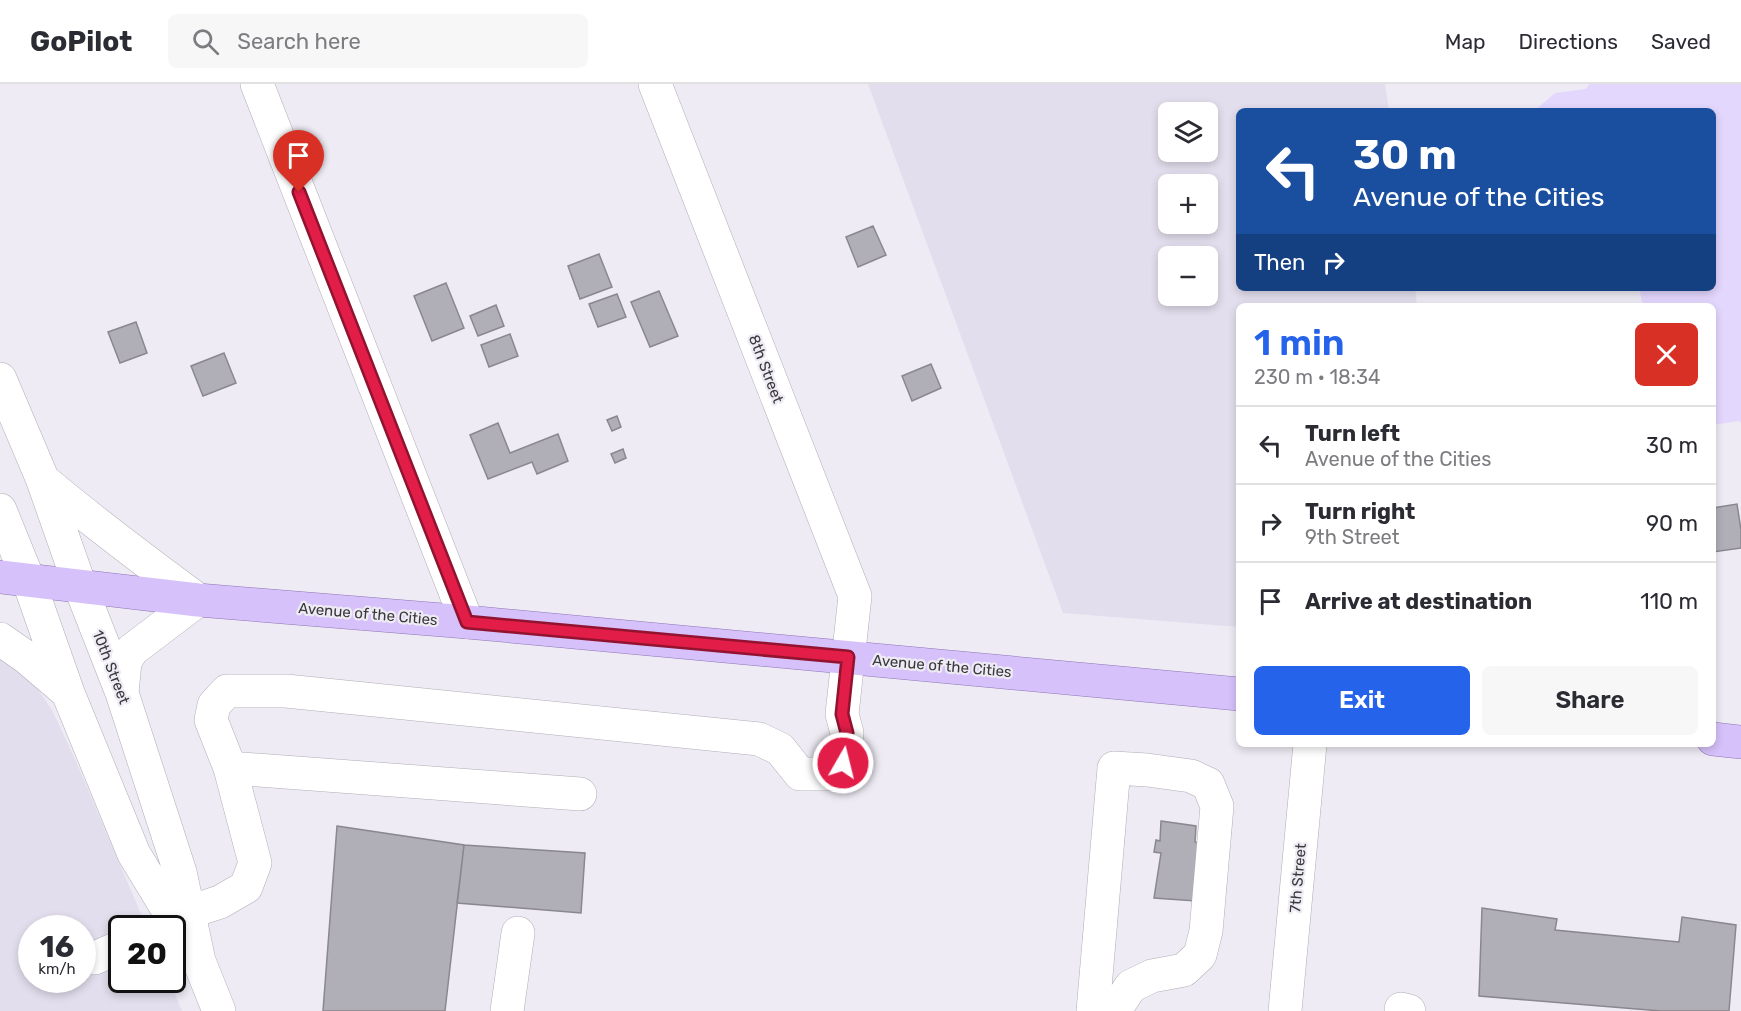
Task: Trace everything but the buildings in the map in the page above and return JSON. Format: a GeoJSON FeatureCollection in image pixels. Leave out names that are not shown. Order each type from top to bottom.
{"type":"FeatureCollection","features":[{"type":"Feature","properties":{"kind":"main road","name":"Avenue of the Cities"},"geometry":{"type":"LineString","coordinates":[[14,578],[198,600],[467,622],[1236,694]]}},
{"type":"Feature","properties":{"kind":"street"},"geometry":{"type":"LineString","coordinates":[[256,84],[467,622]]}},
{"type":"Feature","properties":{"kind":"street","name":"8th Street"},"geometry":{"type":"LineString","coordinates":[[230,768],[211,720],[214,705],[227,691],[286,691],[759,739],[780,749],[800,774],[828,774],[843,763],[847,733],[842,714],[855,596],[655,84]]}},
{"type":"Feature","properties":{"kind":"street","name":"10th Street"},"geometry":{"type":"LineString","coordinates":[[0,379],[42,478],[80,586],[122,693],[180,872],[177,915]]}},
{"type":"Feature","properties":{"kind":"street"},"geometry":{"type":"LineString","coordinates":[[42,478],[116,539],[198,600],[132,650],[125,662],[122,693]]}},
{"type":"Feature","properties":{"kind":"street","name":"10th Street"},"geometry":{"type":"LineString","coordinates":[[0,510],[14,578],[68,693],[134,854],[173,915]]}},
{"type":"Feature","properties":{"kind":"street"},"geometry":{"type":"LineString","coordinates":[[0,639],[26,657],[68,693]]}},
{"type":"Feature","properties":{"kind":"street","name":"7th Street"},"geometry":{"type":"LineString","coordinates":[[1285,1011],[1310,747]]}},
{"type":"Feature","properties":{"kind":"street"},"geometry":{"type":"LineString","coordinates":[[186,918],[246,887],[255,863],[230,768],[580,794]]}},
{"type":"Feature","properties":{"kind":"street"},"geometry":{"type":"LineString","coordinates":[[1094,1011],[1114,768],[1191,776],[1208,784],[1217,806],[1206,931],[1200,955],[1184,970],[1152,976],[1131,986],[1119,1004],[1106,1011]]}},
{"type":"Feature","properties":{"kind":"street"},"geometry":{"type":"LineString","coordinates":[[507,1011],[518,933]]}},
{"type":"Feature","properties":{"kind":"street","name":"10th Street"},"geometry":{"type":"LineString","coordinates":[[186,938],[199,961],[219,1011]]}},
{"type":"Feature","properties":{"kind":"shaded area"},"geometry":{"type":"Polygon","coordinates":[[[868,84],[1385,84],[1389,108],[1236,108],[1236,291],[1415,291],[1417,303],[1236,303],[1236,627],[1063,613],[868,84]]]}},
{"type":"Feature","properties":{"kind":"shaded area"},"geometry":{"type":"Polygon","coordinates":[[[1589,84],[1741,84],[1741,423],[1739,421],[1716,425],[1716,303],[1643,303],[1640,291],[1716,291],[1716,108],[1538,108],[1555,93],[1586,89],[1589,84]]]}},
{"type":"Feature","properties":{"kind":"shaded area"},"geometry":{"type":"Polygon","coordinates":[[[0,652],[34,684],[52,710],[141,915],[108,915],[108,993],[174,993],[182,1011],[0,1011],[0,652]]]}},
{"type":"Feature","properties":{"kind":"route"},"geometry":{"type":"LineString","coordinates":[[299,192],[467,622],[848,657],[842,714],[847,733],[843,763]]}}]}
